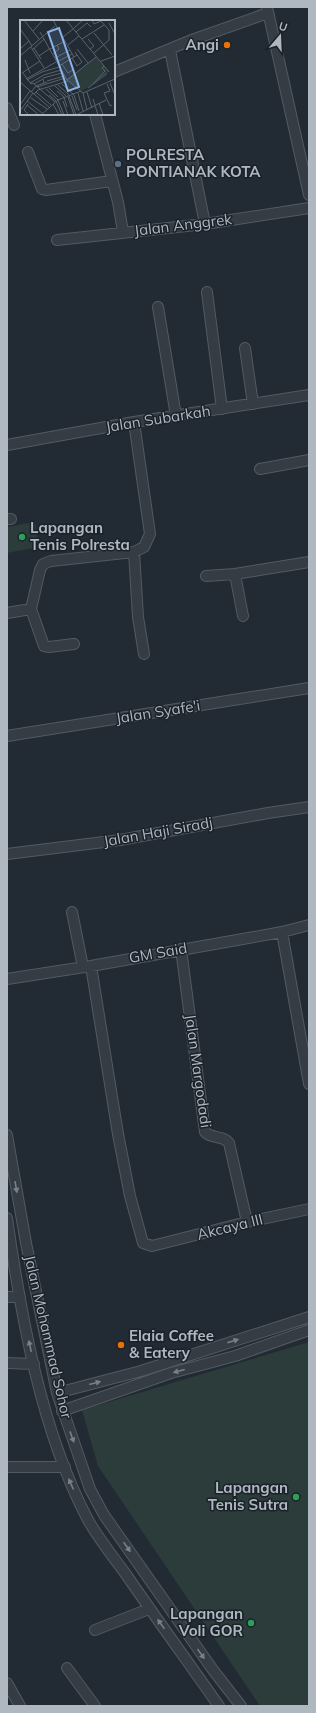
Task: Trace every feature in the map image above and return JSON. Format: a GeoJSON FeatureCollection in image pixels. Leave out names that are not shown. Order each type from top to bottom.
{"type":"FeatureCollection","features":[{"type":"Feature","properties":{"kind":"street"},"geometry":{"type":"LineString","coordinates":[[115,72],[267,10],[309,192]]}},
{"type":"Feature","properties":{"kind":"street"},"geometry":{"type":"LineString","coordinates":[[170,50],[205,224]]}},
{"type":"Feature","properties":{"kind":"street"},"geometry":{"type":"LineString","coordinates":[[7,108],[14,125]]}},
{"type":"Feature","properties":{"kind":"street"},"geometry":{"type":"LineString","coordinates":[[95,115],[123,232]]}},
{"type":"Feature","properties":{"kind":"street"},"geometry":{"type":"LineString","coordinates":[[28,152],[42,190],[112,181]]}},
{"type":"Feature","properties":{"kind":"street","name":"Jalan Anggrek"},"geometry":{"type":"LineString","coordinates":[[57,240],[205,224],[309,208]]}},
{"type":"Feature","properties":{"kind":"street"},"geometry":{"type":"LineString","coordinates":[[207,292],[222,409]]}},
{"type":"Feature","properties":{"kind":"street"},"geometry":{"type":"LineString","coordinates":[[158,307],[176,416]]}},
{"type":"Feature","properties":{"kind":"street"},"geometry":{"type":"LineString","coordinates":[[244,348],[252,404]]}},
{"type":"Feature","properties":{"kind":"street","name":"Jalan Subarkah"},"geometry":{"type":"LineString","coordinates":[[7,444],[134,422],[309,395]]}},
{"type":"Feature","properties":{"kind":"street"},"geometry":{"type":"LineString","coordinates":[[74,644],[49,647],[44,646],[31,610],[40,570],[44,564],[51,562],[134,552],[144,547],[150,534],[134,422]]}},
{"type":"Feature","properties":{"kind":"street"},"geometry":{"type":"LineString","coordinates":[[260,469],[309,460]]}},
{"type":"Feature","properties":{"kind":"street"},"geometry":{"type":"LineString","coordinates":[[134,552],[138,617],[144,654]]}},
{"type":"Feature","properties":{"kind":"street"},"geometry":{"type":"LineString","coordinates":[[206,576],[235,574],[309,562]]}},
{"type":"Feature","properties":{"kind":"street"},"geometry":{"type":"LineString","coordinates":[[235,574],[243,616]]}},
{"type":"Feature","properties":{"kind":"street"},"geometry":{"type":"LineString","coordinates":[[7,613],[31,610]]}},
{"type":"Feature","properties":{"kind":"street","name":"Jalan Syafe'i"},"geometry":{"type":"LineString","coordinates":[[7,736],[309,688]]}},
{"type":"Feature","properties":{"kind":"street","name":"Jalan Haji Siradj"},"geometry":{"type":"LineString","coordinates":[[7,854],[120,840],[309,807]]}},
{"type":"Feature","properties":{"kind":"street"},"geometry":{"type":"LineString","coordinates":[[72,912],[87,966]]}},
{"type":"Feature","properties":{"kind":"street","name":"GM Said"},"geometry":{"type":"LineString","coordinates":[[7,978],[87,966],[282,932],[309,925]]}},
{"type":"Feature","properties":{"kind":"street"},"geometry":{"type":"LineString","coordinates":[[282,932],[309,1084]]}},
{"type":"Feature","properties":{"kind":"street","name":"Jalan Margodadi"},"geometry":{"type":"LineString","coordinates":[[181,949],[205,1132],[210,1136],[225,1138],[229,1143],[247,1222]]}},
{"type":"Feature","properties":{"kind":"street","name":"Akcaya III"},"geometry":{"type":"LineString","coordinates":[[87,966],[130,1196],[143,1243],[152,1246],[247,1222],[309,1209]]}},
{"type":"Feature","properties":{"kind":"street","name":"Jalan Mohammad Sohor"},"geometry":{"type":"LineString","coordinates":[[7,1135],[26,1243],[57,1393],[90,1489],[104,1516],[213,1670],[241,1706]]}},
{"type":"Feature","properties":{"kind":"street","name":"Jalan Mohammad Sohor"},"geometry":{"type":"LineString","coordinates":[[7,1218],[20,1297],[34,1364],[49,1420],[65,1467],[87,1519],[148,1609],[220,1706]]}},
{"type":"Feature","properties":{"kind":"street"},"geometry":{"type":"LineString","coordinates":[[11,1246],[26,1243]]}},
{"type":"Feature","properties":{"kind":"street"},"geometry":{"type":"LineString","coordinates":[[7,1297],[20,1297]]}},
{"type":"Feature","properties":{"kind":"street"},"geometry":{"type":"LineString","coordinates":[[57,1393],[141,1371],[309,1317]]}},
{"type":"Feature","properties":{"kind":"street"},"geometry":{"type":"LineString","coordinates":[[275,1327],[280,1339]]}},
{"type":"Feature","properties":{"kind":"street"},"geometry":{"type":"LineString","coordinates":[[62,1411],[171,1373],[235,1356],[309,1330]]}},
{"type":"Feature","properties":{"kind":"street"},"geometry":{"type":"LineString","coordinates":[[7,1363],[34,1364]]}},
{"type":"Feature","properties":{"kind":"street"},"geometry":{"type":"LineString","coordinates":[[141,1371],[143,1383]]}},
{"type":"Feature","properties":{"kind":"street"},"geometry":{"type":"LineString","coordinates":[[7,1468],[65,1467]]}},
{"type":"Feature","properties":{"kind":"street"},"geometry":{"type":"LineString","coordinates":[[87,1519],[104,1516]]}},
{"type":"Feature","properties":{"kind":"street"},"geometry":{"type":"LineString","coordinates":[[95,1630],[148,1609]]}},
{"type":"Feature","properties":{"kind":"street"},"geometry":{"type":"LineString","coordinates":[[67,1668],[95,1706]]}},
{"type":"Feature","properties":{"kind":"street"},"geometry":{"type":"LineString","coordinates":[[200,1678],[213,1670]]}},
{"type":"Feature","properties":{"kind":"street"},"geometry":{"type":"LineString","coordinates":[[7,1683],[20,1706]]}},
{"type":"Feature","properties":{"kind":"shaded area","name":"Lapangan Tenis Polresta"},"geometry":{"type":"Polygon","coordinates":[[[35,522],[39,547],[7,553],[7,527],[35,522]]]}},
{"type":"Feature","properties":{"kind":"shaded area"},"geometry":{"type":"Polygon","coordinates":[[[309,1342],[309,1706],[260,1706],[98,1466],[82,1410],[309,1342]]]}},
{"type":"Feature","properties":{"kind":"place","name":"Angi"},"geometry":{"type":"Point","coordinates":[227,45]}},
{"type":"Feature","properties":{"kind":"place","name":"POLRESTA PONTIANAK KOTA"},"geometry":{"type":"Point","coordinates":[118,164]}},
{"type":"Feature","properties":{"kind":"place","name":"Lapangan Tenis Polresta"},"geometry":{"type":"Point","coordinates":[22,537]}},
{"type":"Feature","properties":{"kind":"place","name":"Elaia Coffee & Eatery"},"geometry":{"type":"Point","coordinates":[121,1345]}},
{"type":"Feature","properties":{"kind":"place","name":"Lapangan Tenis Sutra"},"geometry":{"type":"Point","coordinates":[296,1497]}},
{"type":"Feature","properties":{"kind":"place","name":"Lapangan Voli GOR"},"geometry":{"type":"Point","coordinates":[251,1623]}}]}
